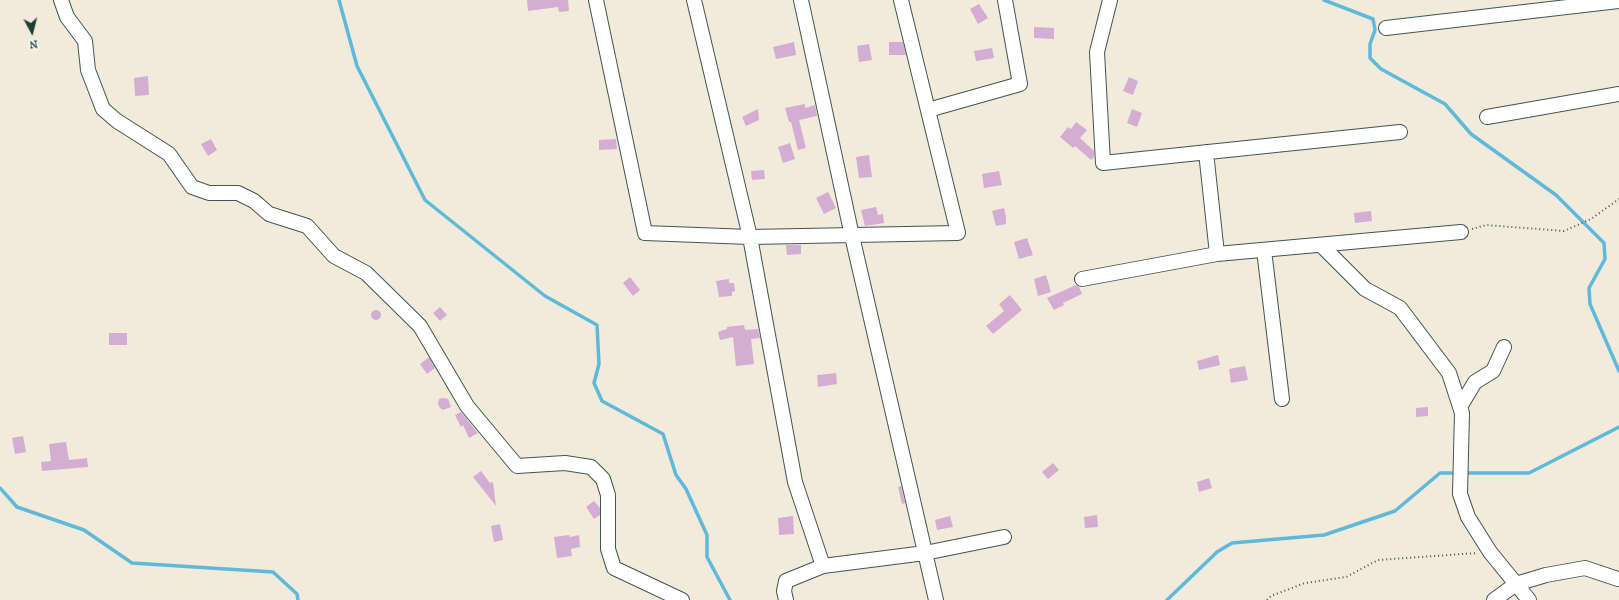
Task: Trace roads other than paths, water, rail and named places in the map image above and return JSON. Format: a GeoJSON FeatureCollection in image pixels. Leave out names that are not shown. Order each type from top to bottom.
{"type":"FeatureCollection","features":[{"type":"Feature","properties":{"kind":"street"},"geometry":{"type":"LineString","coordinates":[[61,0],[67,17],[85,41],[88,70],[103,109],[117,121],[170,154],[192,187],[209,193],[238,193],[254,201],[269,214],[307,226],[334,256],[366,273],[420,326],[467,406],[517,466],[565,464],[590,467],[603,479],[608,494],[608,550],[614,568],[682,600]]}},
{"type":"Feature","properties":{"kind":"street"},"geometry":{"type":"LineString","coordinates":[[596,0],[645,233],[750,236],[852,236],[958,233],[901,0]]}},
{"type":"Feature","properties":{"kind":"street"},"geometry":{"type":"LineString","coordinates":[[694,0],[750,236],[795,482],[823,566]]}},
{"type":"Feature","properties":{"kind":"street"},"geometry":{"type":"LineString","coordinates":[[801,0],[852,236],[936,600]]}},
{"type":"Feature","properties":{"kind":"street"},"geometry":{"type":"LineString","coordinates":[[928,110],[1020,84],[1005,0]]}},
{"type":"Feature","properties":{"kind":"street"},"geometry":{"type":"LineString","coordinates":[[1110,0],[1097,52],[1103,163],[1400,132]]}},
{"type":"Feature","properties":{"kind":"street"},"geometry":{"type":"LineString","coordinates":[[1386,28],[1619,1]]}},
{"type":"Feature","properties":{"kind":"street"},"geometry":{"type":"LineString","coordinates":[[1487,117],[1619,94]]}},
{"type":"Feature","properties":{"kind":"street"},"geometry":{"type":"LineString","coordinates":[[1206,152],[1217,254]]}},
{"type":"Feature","properties":{"kind":"street"},"geometry":{"type":"LineString","coordinates":[[1082,278],[1217,254],[1461,232]]}},
{"type":"Feature","properties":{"kind":"street"},"geometry":{"type":"LineString","coordinates":[[1322,245],[1365,288],[1400,308],[1449,373],[1462,413],[1460,494],[1468,518],[1490,552],[1528,600]]}},
{"type":"Feature","properties":{"kind":"street"},"geometry":{"type":"LineString","coordinates":[[1264,250],[1282,399]]}},
{"type":"Feature","properties":{"kind":"street"},"geometry":{"type":"LineString","coordinates":[[1460,407],[1475,382],[1493,371],[1504,347]]}},
{"type":"Feature","properties":{"kind":"street"},"geometry":{"type":"LineString","coordinates":[[786,600],[784,591],[786,581],[823,566],[925,553],[1004,537]]}},
{"type":"Feature","properties":{"kind":"street"},"geometry":{"type":"LineString","coordinates":[[1494,600],[1516,584],[1546,575],[1585,568],[1618,579]]}},
{"type":"Feature","properties":{"kind":"waterway"},"geometry":{"type":"LineString","coordinates":[[339,0],[357,66],[425,200],[545,296],[597,325],[599,364],[594,383],[602,401],[663,434],[676,475],[686,489],[707,535],[707,557],[730,600]]}},
{"type":"Feature","properties":{"kind":"waterway"},"geometry":{"type":"LineString","coordinates":[[1324,0],[1373,19],[1375,30],[1370,44],[1370,58],[1381,69],[1445,104],[1471,134],[1556,195],[1604,243],[1605,259],[1589,288],[1590,304],[1619,371]]}},
{"type":"Feature","properties":{"kind":"waterway"},"geometry":{"type":"LineString","coordinates":[[1464,473],[1529,473],[1619,427]]}},
{"type":"Feature","properties":{"kind":"waterway"},"geometry":{"type":"LineString","coordinates":[[1167,600],[1217,552],[1232,543],[1324,535],[1395,511],[1440,473],[1458,473]]}},
{"type":"Feature","properties":{"kind":"waterway"},"geometry":{"type":"LineString","coordinates":[[0,488],[17,507],[84,530],[132,563],[273,572],[297,594],[298,600]]}}]}
